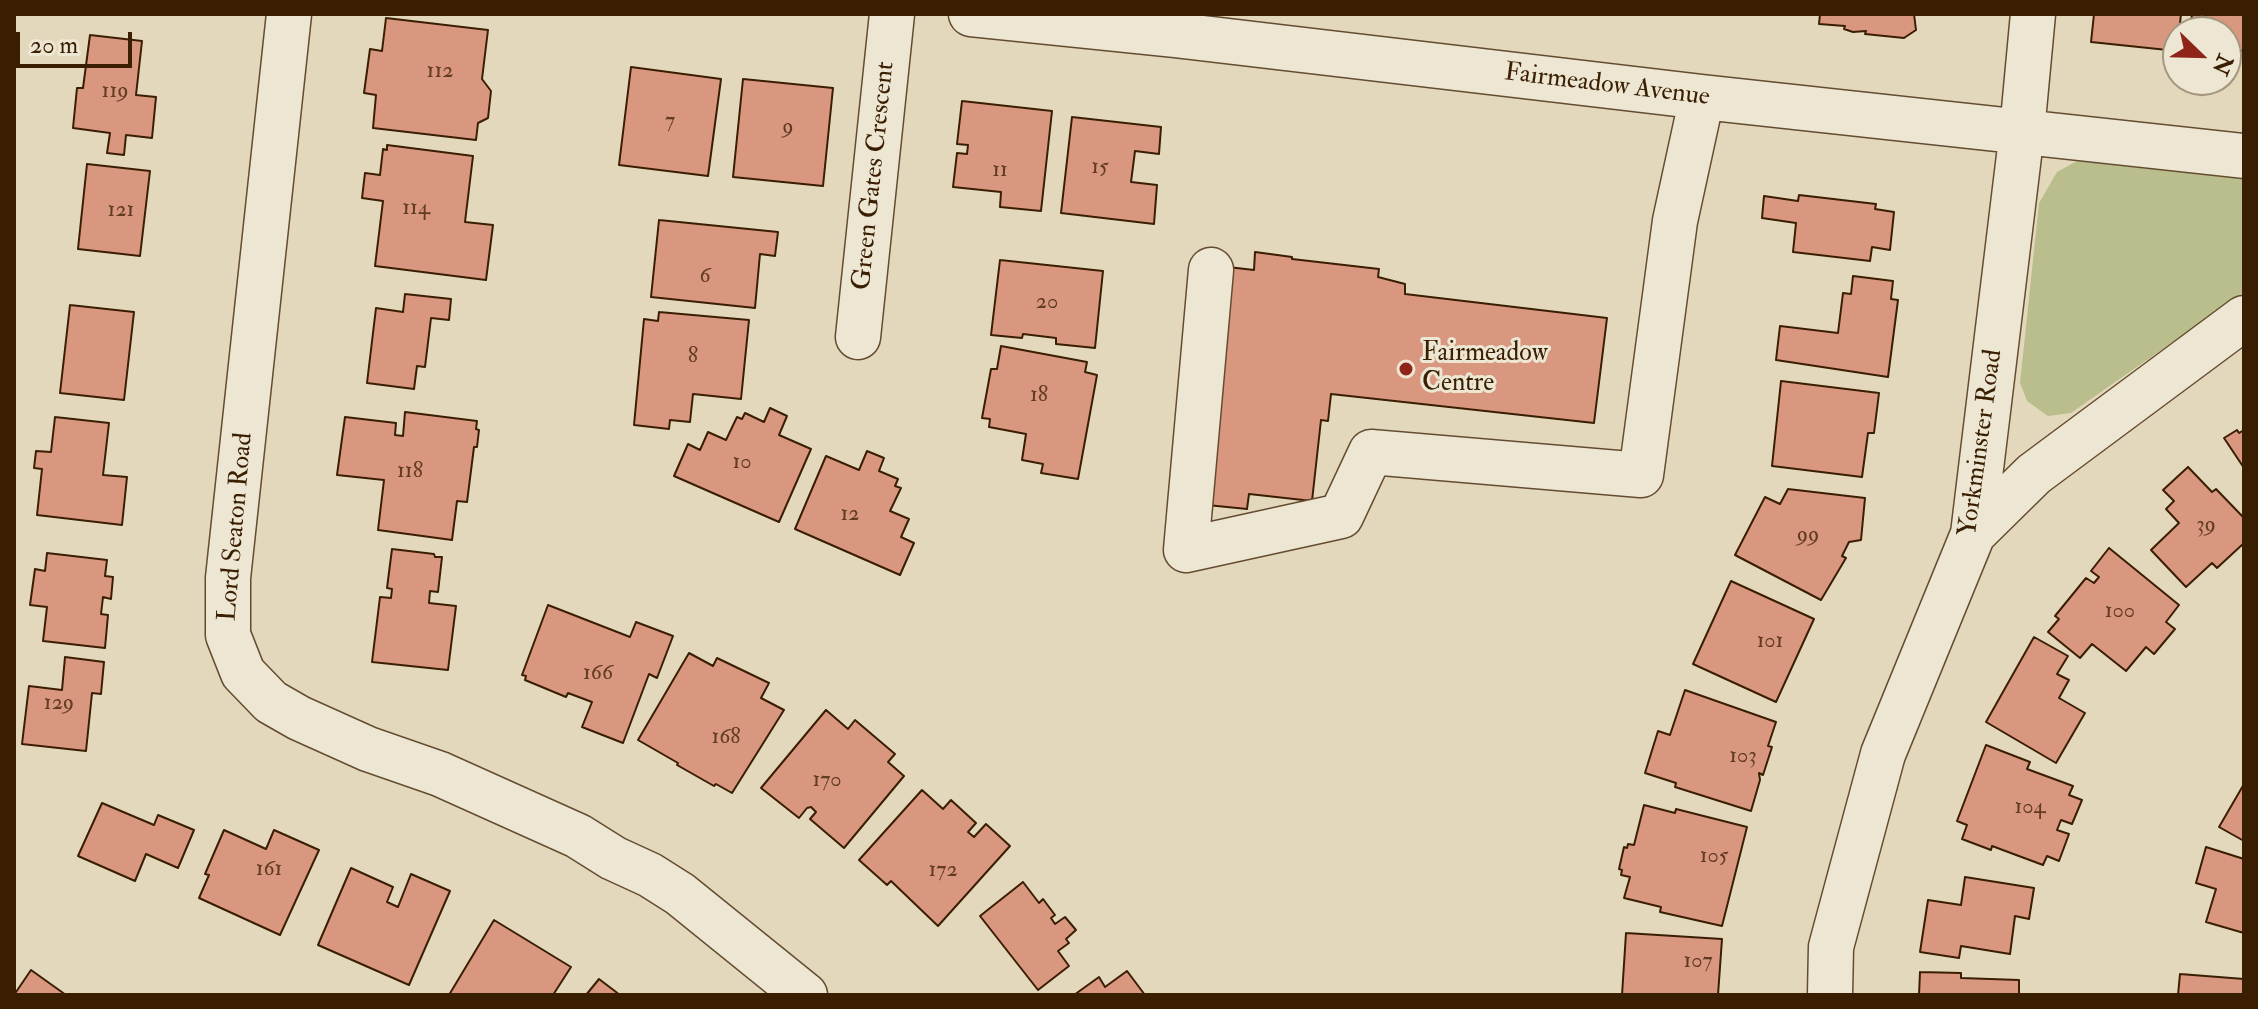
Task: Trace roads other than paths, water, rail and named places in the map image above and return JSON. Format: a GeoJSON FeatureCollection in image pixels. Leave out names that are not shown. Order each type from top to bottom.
{"type":"FeatureCollection","features":[{"type":"Feature","properties":{"kind":"street","name":"Lord Seaton Road"},"geometry":{"type":"LineString","coordinates":[[289,14],[228,578],[228,635],[243,673],[271,702],[299,718],[368,749],[440,774],[578,836],[613,858],[650,875],[680,894],[805,995]]}},
{"type":"Feature","properties":{"kind":"street","name":"Green Gates Crescent"},"geometry":{"type":"LineString","coordinates":[[858,337],[892,14]]}},
{"type":"Feature","properties":{"kind":"street","name":"Fairmeadow Avenue"},"geometry":{"type":"LineString","coordinates":[[971,14],[2244,156]]}},
{"type":"Feature","properties":{"kind":"street","name":"Yorkminster Road"},"geometry":{"type":"LineString","coordinates":[[1830,995],[1831,947],[1883,754],[1973,534],[2022,131],[2033,14]]}},
{"type":"Feature","properties":{"kind":"street"},"geometry":{"type":"LineString","coordinates":[[1211,270],[1186,550],[1341,516],[1371,452],[1641,475],[1675,221],[1702,97]]}},
{"type":"Feature","properties":{"kind":"street"},"geometry":{"type":"LineString","coordinates":[[1973,534],[2034,474],[2244,318]]}},
{"type":"Feature","properties":{"kind":"place","name":"Fairmeadow Centre"},"geometry":{"type":"Point","coordinates":[1406,369]}}]}
